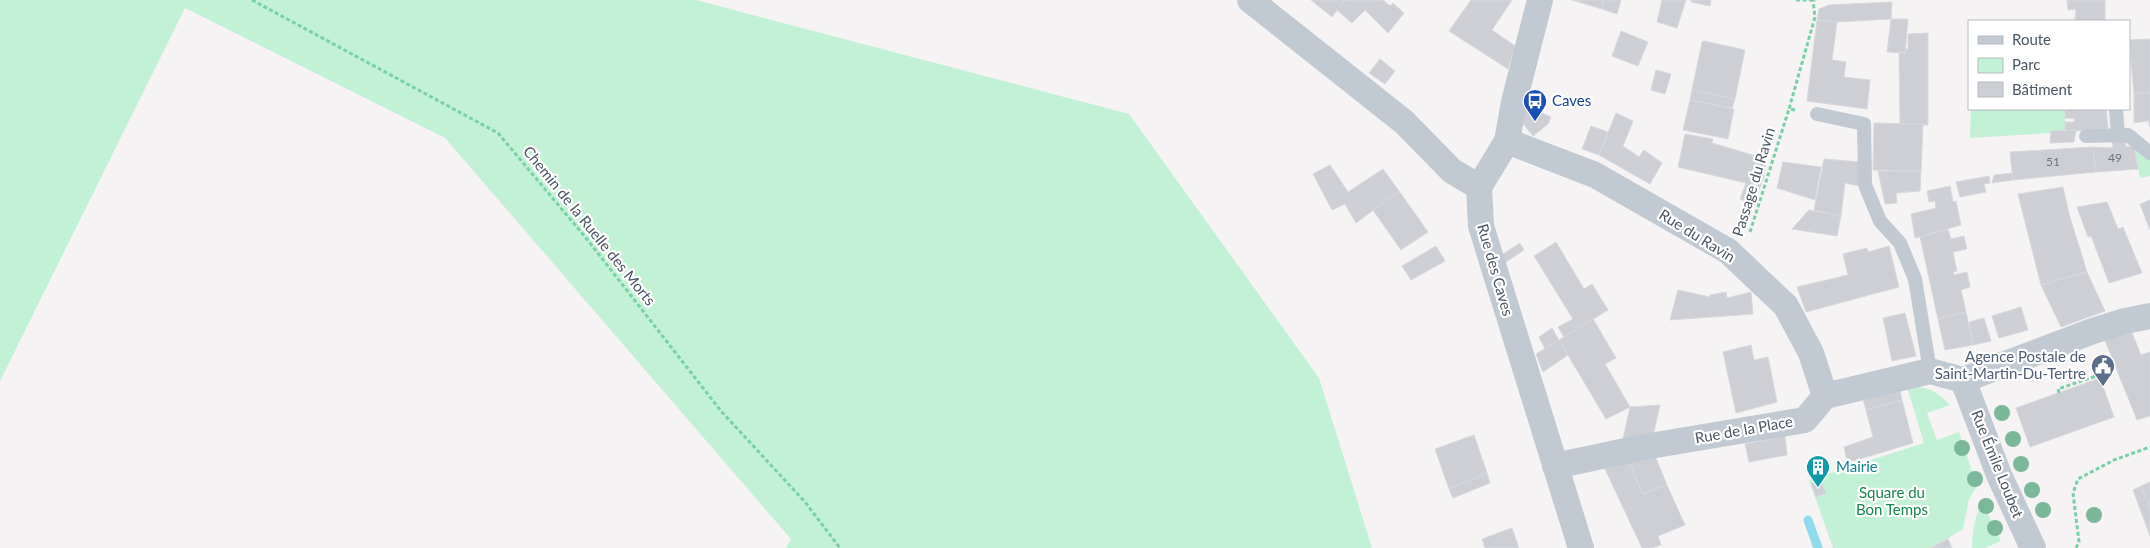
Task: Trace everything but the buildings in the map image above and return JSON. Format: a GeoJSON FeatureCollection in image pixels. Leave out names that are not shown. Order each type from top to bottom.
{"type":"FeatureCollection","features":[{"type":"Feature","properties":{"kind":"street"},"geometry":{"type":"LineString","coordinates":[[1250,0],[1404,122],[1452,171],[1479,187],[1507,141],[1514,102],[1540,0]]}},
{"type":"Feature","properties":{"kind":"street","name":"Rue du Ravin"},"geometry":{"type":"LineString","coordinates":[[1507,141],[1595,175],[1728,251],[1786,306],[1811,353],[1825,396]]}},
{"type":"Feature","properties":{"kind":"street","name":"Rue des Caves"},"geometry":{"type":"LineString","coordinates":[[1479,187],[1481,226],[1581,548]]}},
{"type":"Feature","properties":{"kind":"street"},"geometry":{"type":"LineString","coordinates":[[1825,396],[1930,371],[1963,380],[2101,329],[2125,321],[2150,316]]}},
{"type":"Feature","properties":{"kind":"street","name":"Rue Émile Loubet"},"geometry":{"type":"LineString","coordinates":[[1963,380],[1998,475],[2033,548]]}},
{"type":"Feature","properties":{"kind":"street","name":"Rue de la Place"},"geometry":{"type":"LineString","coordinates":[[1555,466],[1644,447],[1806,420],[1825,396]]}},
{"type":"Feature","properties":{"kind":"lane"},"geometry":{"type":"LineString","coordinates":[[2116,110],[2118,135]]}},
{"type":"Feature","properties":{"kind":"lane"},"geometry":{"type":"LineString","coordinates":[[1817,114],[1864,124],[1865,185],[1880,220],[1900,244],[1915,279],[1930,371]]}},
{"type":"Feature","properties":{"kind":"lane"},"geometry":{"type":"LineString","coordinates":[[2086,136],[2128,135],[2150,153]]}},
{"type":"Feature","properties":{"kind":"path","name":"Chemin de la Ruelle des Morts"},"geometry":{"type":"LineString","coordinates":[[252,0],[498,132],[586,238],[721,411],[805,502],[840,548]]}},
{"type":"Feature","properties":{"kind":"path"},"geometry":{"type":"LineString","coordinates":[[1796,0],[1814,0]]}},
{"type":"Feature","properties":{"kind":"path","name":"Passage du Ravin"},"geometry":{"type":"LineString","coordinates":[[1740,263],[1789,109],[1815,17],[1814,0]]}},
{"type":"Feature","properties":{"kind":"path"},"geometry":{"type":"LineString","coordinates":[[1789,109],[1817,114]]}},
{"type":"Feature","properties":{"kind":"path"},"geometry":{"type":"LineString","coordinates":[[2059,393],[2058,389],[2105,373]]}},
{"type":"Feature","properties":{"kind":"path"},"geometry":{"type":"LineString","coordinates":[[2076,548],[2079,542],[2074,493],[2078,479],[2114,460],[2150,447]]}},
{"type":"Feature","properties":{"kind":"green space"},"geometry":{"type":"Polygon","coordinates":[[[0,0],[696,0],[1129,114],[1319,378],[1372,548],[786,548],[791,539],[445,138],[185,8],[0,381],[0,0]]]}},
{"type":"Feature","properties":{"kind":"green space"},"geometry":{"type":"Polygon","coordinates":[[[1971,110],[2065,110],[2065,132],[1970,138],[1971,110]]]}},
{"type":"Feature","properties":{"kind":"green space"},"geometry":{"type":"Polygon","coordinates":[[[2134,146],[2150,158],[2150,176],[2140,178],[2134,146]]]}},
{"type":"Feature","properties":{"kind":"green space","name":"Square du Bon Temps"},"geometry":{"type":"Polygon","coordinates":[[[1907,387],[1920,387],[1931,390],[1950,405],[1927,413],[1937,440],[1959,432],[1977,486],[1969,499],[1963,529],[1932,548],[1833,548],[1809,480],[1924,443],[1907,387]]]}},
{"type":"Feature","properties":{"kind":"green space"},"geometry":{"type":"Polygon","coordinates":[[[1982,502],[2001,541],[1985,548],[1972,548],[1974,524],[1982,502]]]}},
{"type":"Feature","properties":{"kind":"waterway"},"geometry":{"type":"LineString","coordinates":[[1808,520],[1818,548]]}},
{"type":"Feature","properties":{"kind":"place","name":"Caves"},"geometry":{"type":"Point","coordinates":[1535,122]}},
{"type":"Feature","properties":{"kind":"place","name":"Agence Postale de Saint-Martin-Du-Tertre"},"geometry":{"type":"Point","coordinates":[2103,387]}},
{"type":"Feature","properties":{"kind":"place","name":"Mairie"},"geometry":{"type":"Point","coordinates":[1818,488]}}]}
